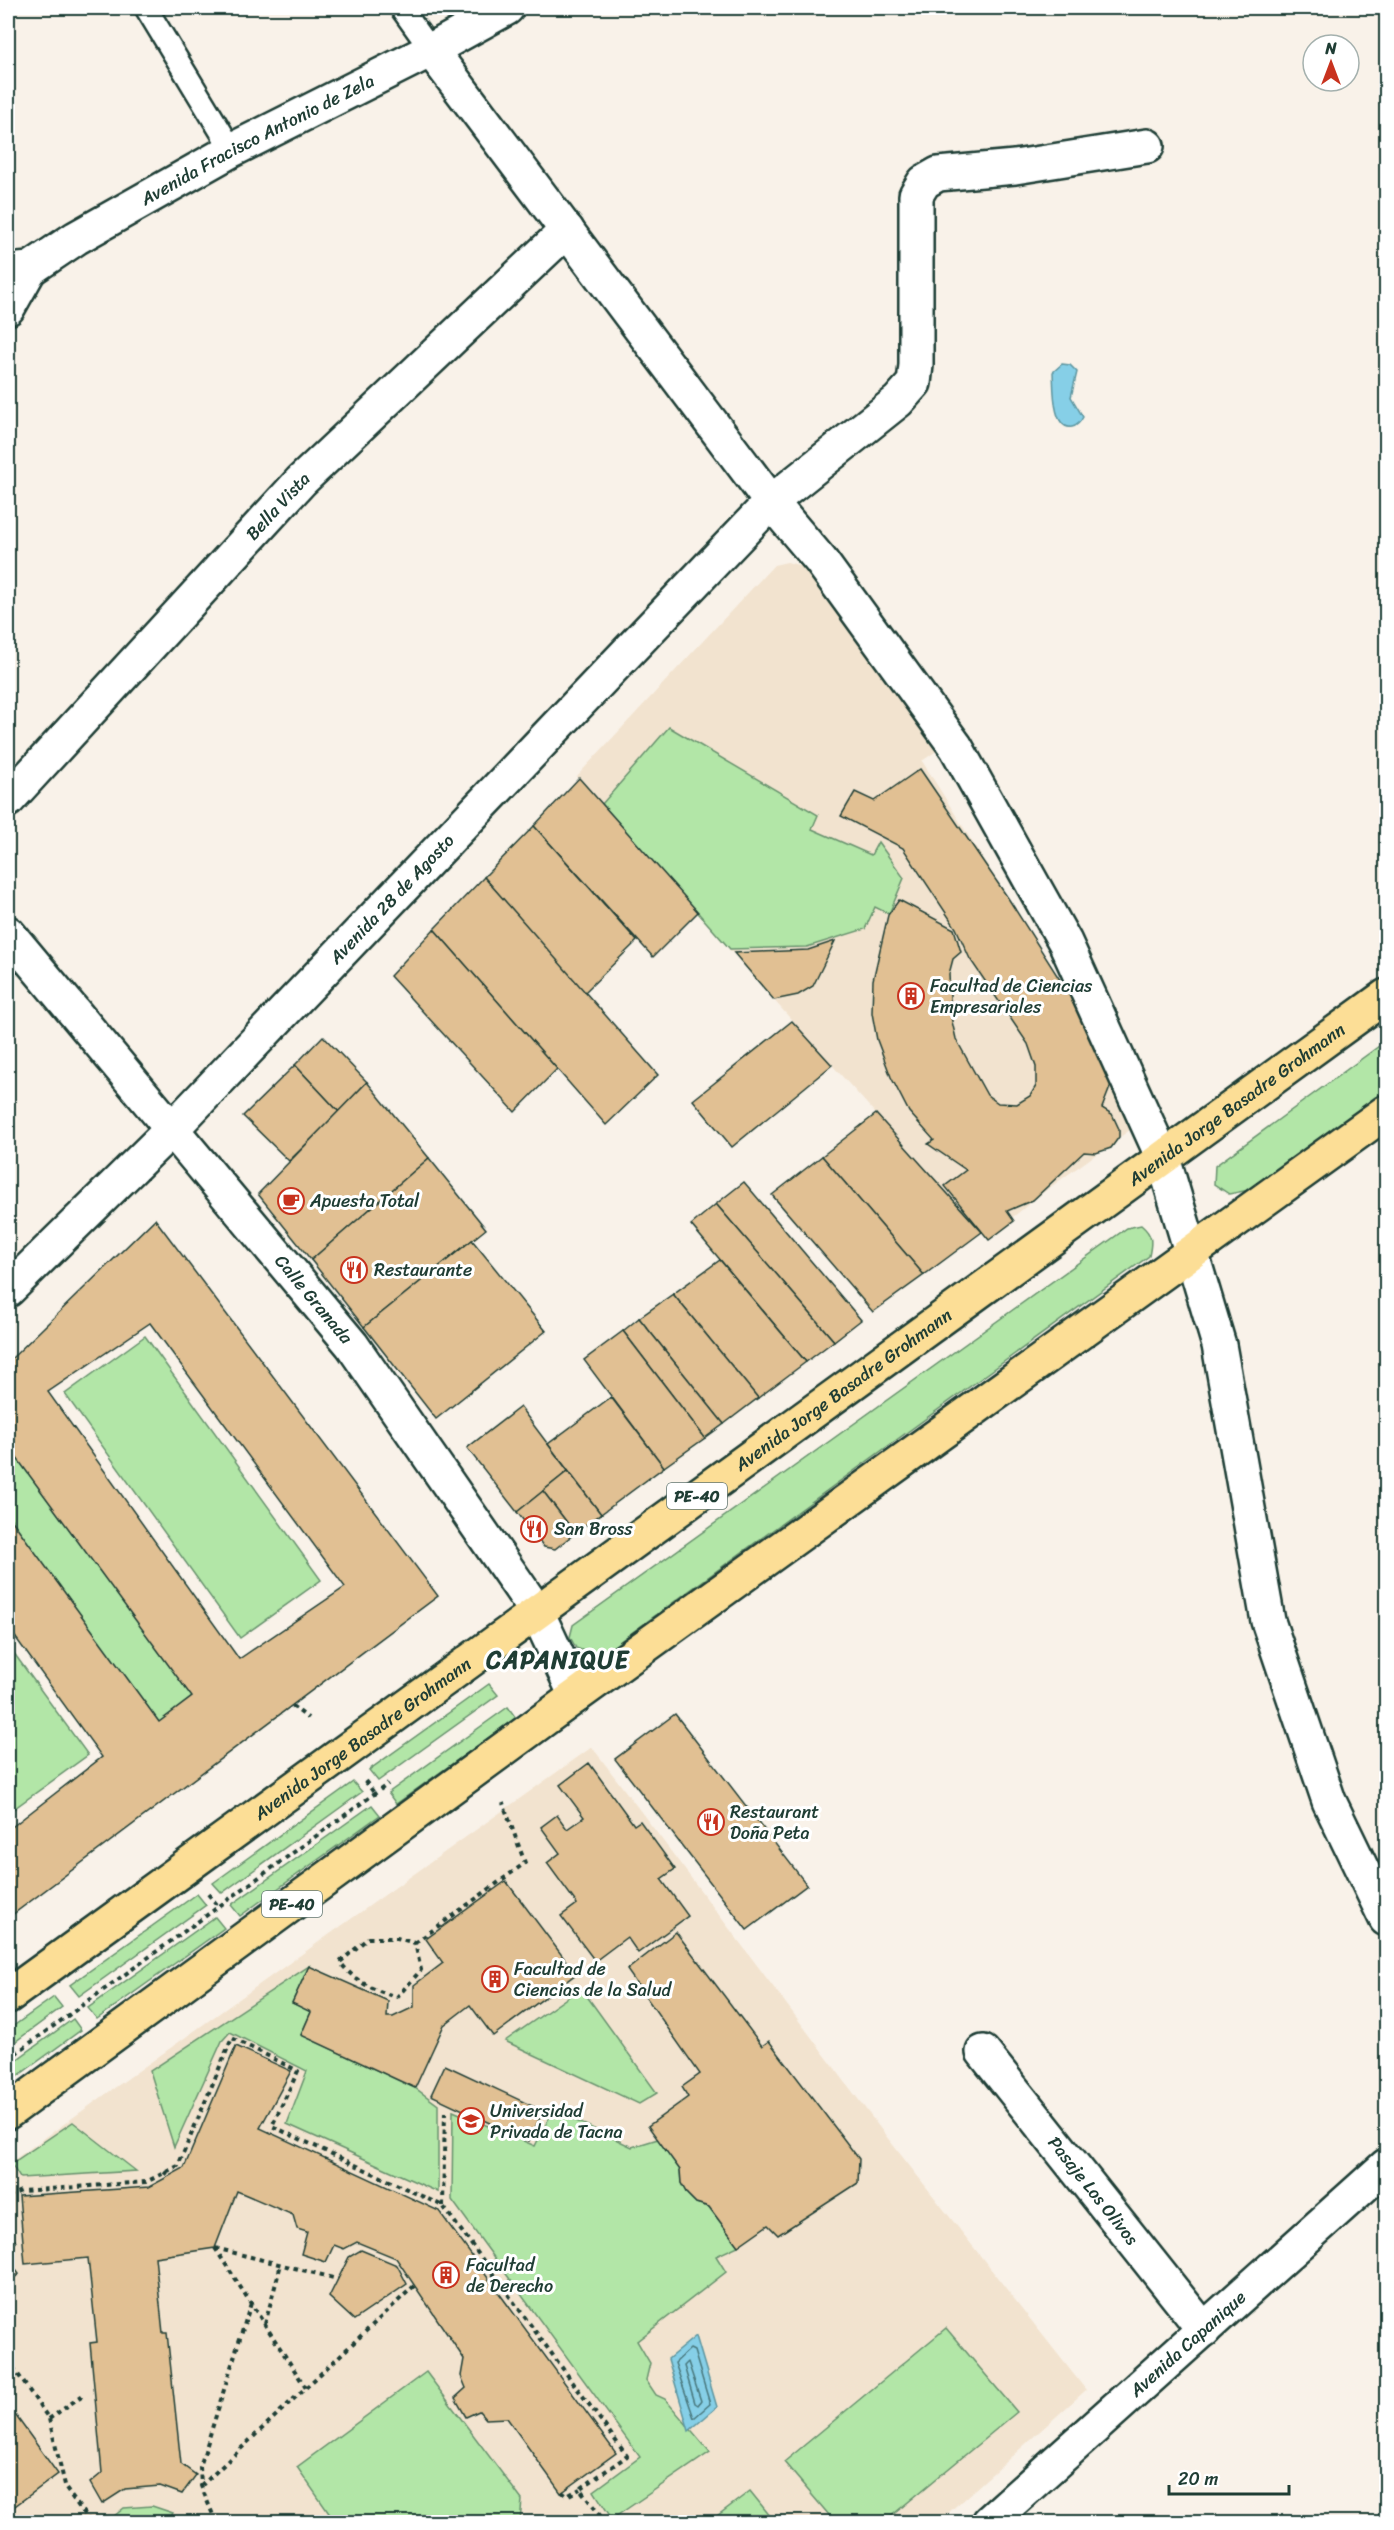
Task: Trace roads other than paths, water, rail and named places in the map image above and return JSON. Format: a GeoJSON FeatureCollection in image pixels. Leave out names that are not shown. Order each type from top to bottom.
{"type":"FeatureCollection","features":[{"type":"Feature","properties":{"kind":"highway","name":"Avenida Jorge Basadre Grohmann"},"geometry":{"type":"LineString","coordinates":[[8,1996],[1386,996]]}},
{"type":"Feature","properties":{"kind":"highway","name":"PE-40"},"geometry":{"type":"LineString","coordinates":[[8,2112],[576,1696],[1386,1112]]}},
{"type":"Feature","properties":{"kind":"street","name":"Avenida Fracisco Antonio de Zela"},"geometry":{"type":"LineString","coordinates":[[19,270],[232,150],[431,50],[507,8]]}},
{"type":"Feature","properties":{"kind":"street"},"geometry":{"type":"LineString","coordinates":[[431,50],[771,502],[821,561],[956,747],[1065,942],[1163,1158],[1219,1345],[1268,1621],[1329,1801],[1386,1919]]}},
{"type":"Feature","properties":{"kind":"street","name":"Avenida 28 de Agosto"},"geometry":{"type":"LineString","coordinates":[[8,1290],[172,1130],[771,502],[898,401],[914,383],[918,349],[916,195],[924,182],[938,174],[1015,167],[1147,146]]}},
{"type":"Feature","properties":{"kind":"street","name":"Bella Vista"},"geometry":{"type":"LineString","coordinates":[[8,800],[301,481],[567,230]]}},
{"type":"Feature","properties":{"kind":"street"},"geometry":{"type":"LineString","coordinates":[[8,308],[19,270]]}},
{"type":"Feature","properties":{"kind":"street","name":"Calle Granada"},"geometry":{"type":"LineString","coordinates":[[8,933],[352,1345],[537,1612],[576,1696]]}},
{"type":"Feature","properties":{"kind":"street","name":"Pasaje Los Olivos"},"geometry":{"type":"LineString","coordinates":[[983,2052],[1204,2330]]}},
{"type":"Feature","properties":{"kind":"street","name":"Avenida Capanique"},"geometry":{"type":"LineString","coordinates":[[989,2523],[1386,2166]]}},
{"type":"Feature","properties":{"kind":"lane"},"geometry":{"type":"LineString","coordinates":[[146,8],[232,150]]}},
{"type":"Feature","properties":{"kind":"lane"},"geometry":{"type":"LineString","coordinates":[[401,8],[431,50]]}},
{"type":"Feature","properties":{"kind":"water"},"geometry":{"type":"Polygon","coordinates":[[[1062,364],[1070,365],[1077,372],[1071,397],[1083,417],[1078,424],[1072,427],[1065,426],[1061,422],[1055,406],[1053,372],[1062,364]]]}},
{"type":"Feature","properties":{"kind":"water"},"geometry":{"type":"Polygon","coordinates":[[[696,2336],[717,2407],[689,2431],[668,2359],[696,2336]]]}},
{"type":"Feature","properties":{"kind":"place","name":"Facultad de Ciencias Empresariales"},"geometry":{"type":"Point","coordinates":[911,996]}},
{"type":"Feature","properties":{"kind":"place","name":"Apuesta Total"},"geometry":{"type":"Point","coordinates":[291,1201]}},
{"type":"Feature","properties":{"kind":"place","name":"Restaurante"},"geometry":{"type":"Point","coordinates":[354,1270]}},
{"type":"Feature","properties":{"kind":"place","name":"San Bross"},"geometry":{"type":"Point","coordinates":[534,1529]}},
{"type":"Feature","properties":{"kind":"place","name":"Restaurant Doña Peta"},"geometry":{"type":"Point","coordinates":[711,1822]}},
{"type":"Feature","properties":{"kind":"place","name":"Facultad de Ciencias de la Salud"},"geometry":{"type":"Point","coordinates":[495,1979]}},
{"type":"Feature","properties":{"kind":"place","name":"Universidad Privada de Tacna"},"geometry":{"type":"Point","coordinates":[471,2121]}},
{"type":"Feature","properties":{"kind":"place","name":"Facultad de Derecho"},"geometry":{"type":"Point","coordinates":[446,2275]}},
{"type":"Feature","properties":{"kind":"district","name":"CAPANIQUE"},"geometry":{"type":"Point","coordinates":[558,1660]}}]}
